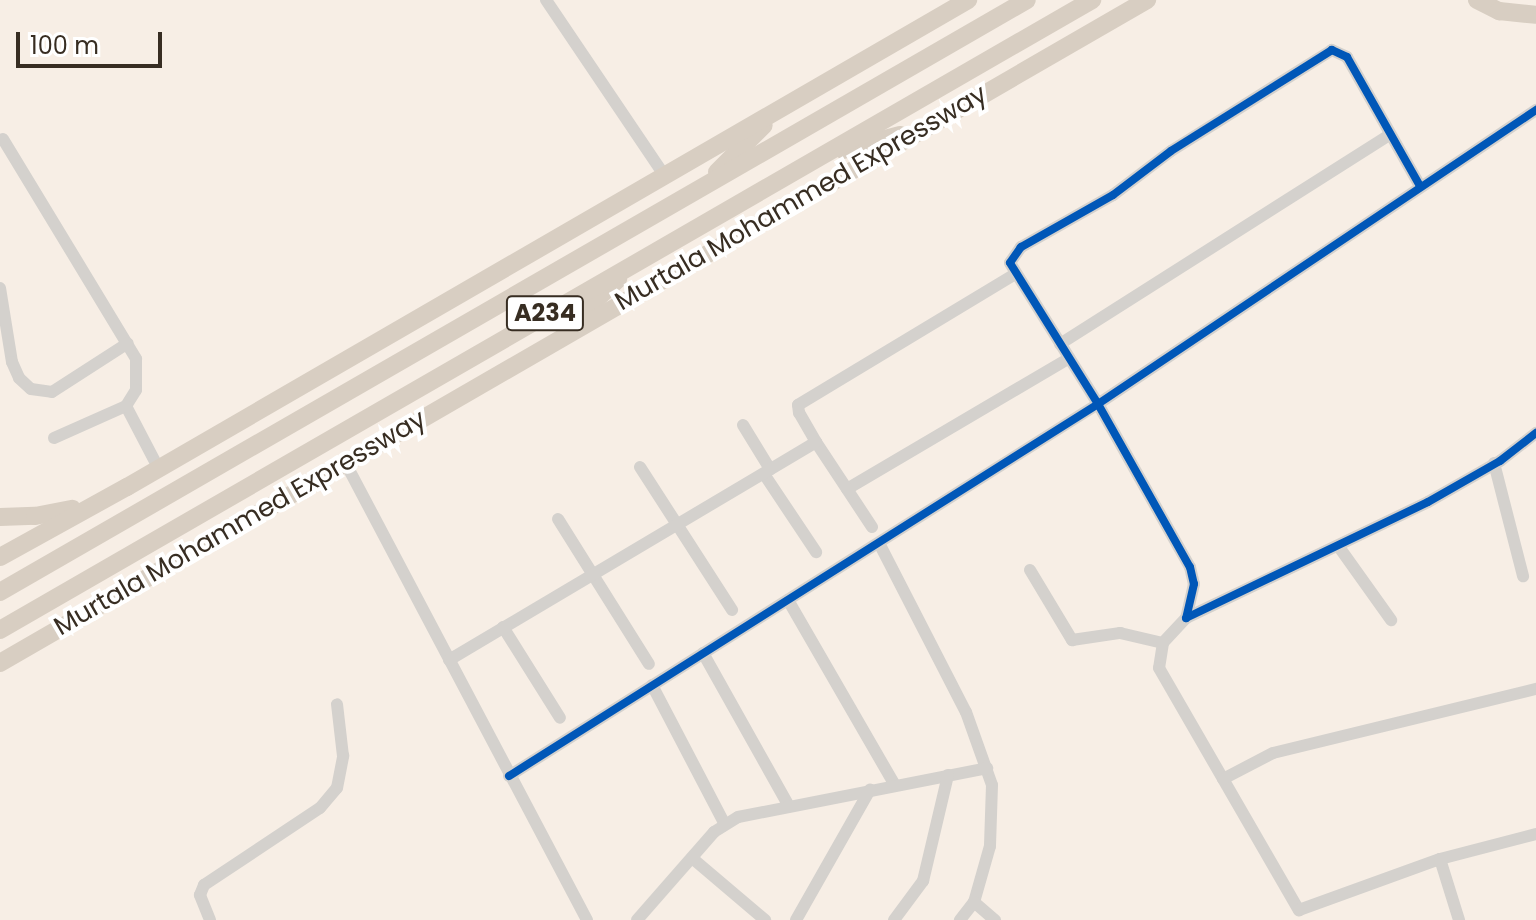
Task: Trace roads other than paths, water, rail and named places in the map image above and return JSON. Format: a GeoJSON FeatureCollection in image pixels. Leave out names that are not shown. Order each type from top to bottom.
{"type":"FeatureCollection","features":[{"type":"Feature","properties":{"kind":"highway"},"geometry":{"type":"LineString","coordinates":[[0,557],[159,469],[664,175],[943,6],[968,0]]}},
{"type":"Feature","properties":{"kind":"highway","name":"A234"},"geometry":{"type":"LineString","coordinates":[[0,592],[522,288],[699,191],[1027,0]]}},
{"type":"Feature","properties":{"kind":"highway","name":"Murtala Mohammed Expressway"},"geometry":{"type":"LineString","coordinates":[[0,630],[1092,0]]}},
{"type":"Feature","properties":{"kind":"highway","name":"Murtala Mohammed Expressway"},"geometry":{"type":"LineString","coordinates":[[0,663],[1147,0]]}},
{"type":"Feature","properties":{"kind":"highway"},"geometry":{"type":"LineString","coordinates":[[1477,0],[1499,11],[1536,15]]}},
{"type":"Feature","properties":{"kind":"highway"},"geometry":{"type":"LineString","coordinates":[[699,191],[782,106]]}},
{"type":"Feature","properties":{"kind":"highway"},"geometry":{"type":"LineString","coordinates":[[821,156],[922,129]]}},
{"type":"Feature","properties":{"kind":"highway"},"geometry":{"type":"LineString","coordinates":[[553,341],[639,259]]}},
{"type":"Feature","properties":{"kind":"highway"},"geometry":{"type":"LineString","coordinates":[[425,313],[522,288]]}},
{"type":"Feature","properties":{"kind":"highway"},"geometry":{"type":"LineString","coordinates":[[0,517],[61,512],[127,487]]}},
{"type":"Feature","properties":{"kind":"highway"},"geometry":{"type":"LineString","coordinates":[[0,677],[59,629]]}},
{"type":"Feature","properties":{"kind":"street"},"geometry":{"type":"LineString","coordinates":[[546,0],[664,175]]}},
{"type":"Feature","properties":{"kind":"street"},"geometry":{"type":"LineString","coordinates":[[1186,618],[1194,584],[1190,567],[1098,404],[1010,263],[1021,247],[1113,195],[1171,151],[1332,50],[1347,57],[1420,186]]}},
{"type":"Feature","properties":{"kind":"street"},"geometry":{"type":"LineString","coordinates":[[509,776],[1098,404],[1536,110]]}},
{"type":"Feature","properties":{"kind":"street"},"geometry":{"type":"LineString","coordinates":[[1060,344],[1389,135]]}},
{"type":"Feature","properties":{"kind":"street"},"geometry":{"type":"LineString","coordinates":[[3,139],[102,307],[128,343],[138,374],[136,390],[126,406],[54,438]]}},
{"type":"Feature","properties":{"kind":"street"},"geometry":{"type":"LineString","coordinates":[[872,527],[797,409],[802,401],[1015,274]]}},
{"type":"Feature","properties":{"kind":"street"},"geometry":{"type":"LineString","coordinates":[[0,288],[6,364],[31,389],[52,392],[128,343]]}},
{"type":"Feature","properties":{"kind":"street"},"geometry":{"type":"LineString","coordinates":[[847,489],[1069,358]]}},
{"type":"Feature","properties":{"kind":"street"},"geometry":{"type":"LineString","coordinates":[[126,406],[159,469]]}},
{"type":"Feature","properties":{"kind":"street"},"geometry":{"type":"LineString","coordinates":[[743,425],[767,472],[816,552]]}},
{"type":"Feature","properties":{"kind":"street"},"geometry":{"type":"LineString","coordinates":[[1536,433],[1494,463],[1428,502],[1186,618],[1163,643],[1159,668],[1302,915],[1440,859],[1536,834]]}},
{"type":"Feature","properties":{"kind":"street"},"geometry":{"type":"LineString","coordinates":[[449,660],[816,442]]}},
{"type":"Feature","properties":{"kind":"street"},"geometry":{"type":"LineString","coordinates":[[345,462],[587,920]]}},
{"type":"Feature","properties":{"kind":"street"},"geometry":{"type":"LineString","coordinates":[[1494,463],[1523,576]]}},
{"type":"Feature","properties":{"kind":"street"},"geometry":{"type":"LineString","coordinates":[[640,467],[732,610]]}},
{"type":"Feature","properties":{"kind":"street"},"geometry":{"type":"LineString","coordinates":[[558,519],[649,664]]}},
{"type":"Feature","properties":{"kind":"street"},"geometry":{"type":"LineString","coordinates":[[879,543],[966,712],[992,785],[993,825],[974,902],[960,920]]}},
{"type":"Feature","properties":{"kind":"street"},"geometry":{"type":"LineString","coordinates":[[1339,547],[1391,620]]}},
{"type":"Feature","properties":{"kind":"street"},"geometry":{"type":"LineString","coordinates":[[1030,570],[1072,640],[1120,633],[1163,643]]}},
{"type":"Feature","properties":{"kind":"street"},"geometry":{"type":"LineString","coordinates":[[788,600],[895,785]]}},
{"type":"Feature","properties":{"kind":"street"},"geometry":{"type":"LineString","coordinates":[[503,627],[560,718]]}},
{"type":"Feature","properties":{"kind":"street"},"geometry":{"type":"LineString","coordinates":[[703,653],[789,806]]}},
{"type":"Feature","properties":{"kind":"street"},"geometry":{"type":"LineString","coordinates":[[652,685],[724,823]]}},
{"type":"Feature","properties":{"kind":"street"},"geometry":{"type":"LineString","coordinates":[[1223,779],[1273,753],[1536,689]]}},
{"type":"Feature","properties":{"kind":"street"},"geometry":{"type":"LineString","coordinates":[[210,920],[200,895],[204,885],[311,815],[337,788],[343,756],[337,704]]}},
{"type":"Feature","properties":{"kind":"street"},"geometry":{"type":"LineString","coordinates":[[637,920],[724,823],[789,806],[987,768]]}},
{"type":"Feature","properties":{"kind":"street"},"geometry":{"type":"LineString","coordinates":[[894,920],[923,881],[948,775]]}},
{"type":"Feature","properties":{"kind":"street"},"geometry":{"type":"LineString","coordinates":[[796,920],[870,790]]}},
{"type":"Feature","properties":{"kind":"street"},"geometry":{"type":"LineString","coordinates":[[692,858],[765,920]]}},
{"type":"Feature","properties":{"kind":"street"},"geometry":{"type":"LineString","coordinates":[[1440,859],[1459,920]]}},
{"type":"Feature","properties":{"kind":"street"},"geometry":{"type":"LineString","coordinates":[[974,902],[995,920]]}}]}
